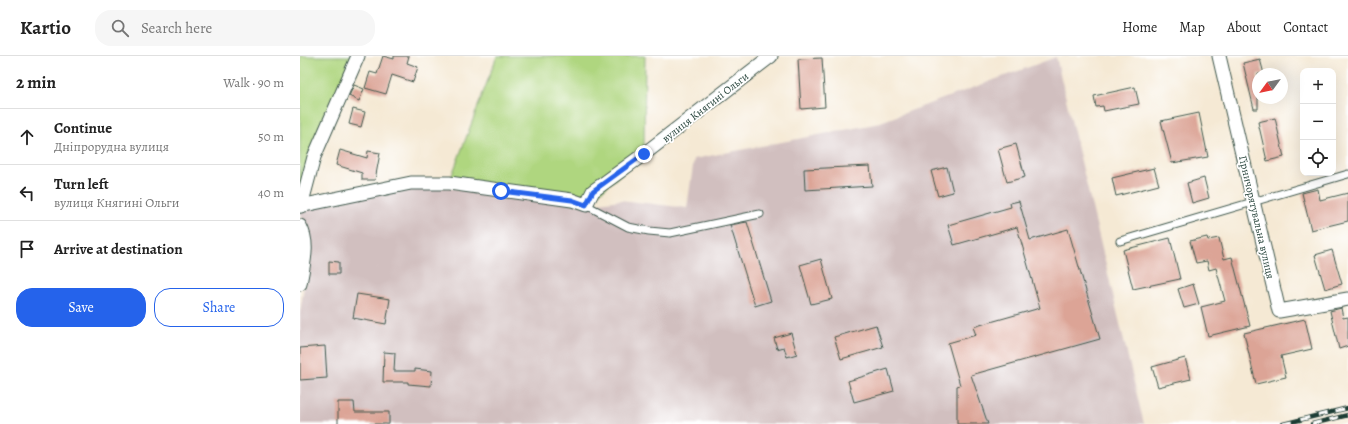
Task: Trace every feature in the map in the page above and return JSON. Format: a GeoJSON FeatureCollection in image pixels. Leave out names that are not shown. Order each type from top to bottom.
{"type":"FeatureCollection","features":[{"type":"Feature","properties":{"kind":"street"},"geometry":{"type":"LineString","coordinates":[[358,56],[314,157],[300,206],[411,183],[449,183],[572,200],[586,205]]}},
{"type":"Feature","properties":{"kind":"street","name":"вулиця Княгині Ольги"},"geometry":{"type":"LineString","coordinates":[[586,205],[593,191],[644,154],[771,56]]}},
{"type":"Feature","properties":{"kind":"street","name":"Гірничорятувальна вулиця"},"geometry":{"type":"LineString","coordinates":[[1219,56],[1279,311],[1348,299]]}},
{"type":"Feature","properties":{"kind":"street"},"geometry":{"type":"LineString","coordinates":[[300,226],[306,242],[300,284]]}},
{"type":"Feature","properties":{"kind":"lane"},"geometry":{"type":"LineString","coordinates":[[1120,242],[1348,174]]}},
{"type":"Feature","properties":{"kind":"lane"},"geometry":{"type":"LineString","coordinates":[[586,205],[628,227],[663,232],[670,232],[760,214]]}},
{"type":"Feature","properties":{"kind":"shaded area"},"geometry":{"type":"Polygon","coordinates":[[[1056,57],[1144,424],[300,424],[300,313],[311,240],[309,230],[300,215],[300,211],[411,183],[586,205],[620,200],[687,208],[694,159],[875,124],[1056,57]]]}},
{"type":"Feature","properties":{"kind":"green space"},"geometry":{"type":"Polygon","coordinates":[[[300,56],[353,56],[300,196],[300,56]]]}},
{"type":"Feature","properties":{"kind":"green space"},"geometry":{"type":"Polygon","coordinates":[[[497,56],[645,56],[644,154],[586,205],[449,183],[497,56]]]}},
{"type":"Feature","properties":{"kind":"building"},"geometry":{"type":"Polygon","coordinates":[[[383,56],[394,59],[394,56],[409,56],[407,63],[418,67],[413,82],[392,75],[386,94],[365,88],[370,72],[377,74],[383,56]]]}},
{"type":"Feature","properties":{"kind":"building"},"geometry":{"type":"Polygon","coordinates":[[[822,58],[825,107],[801,109],[798,59],[822,58]]]}},
{"type":"Feature","properties":{"kind":"building"},"geometry":{"type":"Polygon","coordinates":[[[1260,59],[1262,68],[1252,68],[1252,101],[1243,63],[1260,59]]]}},
{"type":"Feature","properties":{"kind":"building"},"geometry":{"type":"Polygon","coordinates":[[[354,85],[364,89],[359,101],[349,96],[354,85]]]}},
{"type":"Feature","properties":{"kind":"building"},"geometry":{"type":"Polygon","coordinates":[[[1135,87],[1139,104],[1104,111],[1103,106],[1096,107],[1094,96],[1135,87]]]}},
{"type":"Feature","properties":{"kind":"building"},"geometry":{"type":"Polygon","coordinates":[[[1253,104],[1258,104],[1258,109],[1254,109],[1253,104]]]}},
{"type":"Feature","properties":{"kind":"building"},"geometry":{"type":"Polygon","coordinates":[[[353,109],[365,112],[361,127],[349,124],[353,109]]]}},
{"type":"Feature","properties":{"kind":"building"},"geometry":{"type":"Polygon","coordinates":[[[1199,113],[1208,157],[1172,163],[1161,121],[1199,113]]]}},
{"type":"Feature","properties":{"kind":"building"},"geometry":{"type":"Polygon","coordinates":[[[1275,118],[1284,157],[1267,161],[1258,122],[1275,118]]]}},
{"type":"Feature","properties":{"kind":"building"},"geometry":{"type":"Polygon","coordinates":[[[1016,144],[1025,177],[1007,182],[998,149],[1016,144]]]}},
{"type":"Feature","properties":{"kind":"building"},"geometry":{"type":"Polygon","coordinates":[[[340,150],[367,158],[368,151],[380,153],[375,180],[362,180],[362,173],[336,165],[340,150]]]}},
{"type":"Feature","properties":{"kind":"building"},"geometry":{"type":"Polygon","coordinates":[[[870,166],[872,186],[805,190],[804,169],[870,166]]]}},
{"type":"Feature","properties":{"kind":"building"},"geometry":{"type":"Polygon","coordinates":[[[947,167],[953,192],[938,196],[931,171],[947,167]]]}},
{"type":"Feature","properties":{"kind":"building"},"geometry":{"type":"Polygon","coordinates":[[[1154,168],[1159,185],[1116,196],[1112,178],[1154,168]]]}},
{"type":"Feature","properties":{"kind":"building"},"geometry":{"type":"Polygon","coordinates":[[[1204,178],[1209,198],[1192,203],[1187,183],[1204,178]]]}},
{"type":"Feature","properties":{"kind":"building"},"geometry":{"type":"Polygon","coordinates":[[[1318,189],[1320,200],[1348,193],[1348,221],[1311,230],[1302,193],[1318,189]]]}},
{"type":"Feature","properties":{"kind":"building"},"geometry":{"type":"Polygon","coordinates":[[[1019,201],[1030,240],[1068,229],[1100,339],[971,375],[988,424],[957,424],[957,386],[960,385],[948,343],[976,335],[973,327],[1040,308],[1017,227],[954,245],[948,225],[1011,207],[1010,203],[1019,201]]]}},
{"type":"Feature","properties":{"kind":"building"},"geometry":{"type":"Polygon","coordinates":[[[747,222],[771,301],[755,306],[730,225],[747,222]]]}},
{"type":"Feature","properties":{"kind":"building"},"geometry":{"type":"Polygon","coordinates":[[[1207,237],[1208,240],[1219,238],[1224,259],[1232,257],[1250,326],[1208,336],[1201,307],[1225,301],[1216,268],[1209,270],[1207,261],[1196,263],[1190,241],[1207,237]]]}},
{"type":"Feature","properties":{"kind":"building"},"geometry":{"type":"Polygon","coordinates":[[[1170,238],[1180,279],[1133,289],[1123,250],[1170,238]]]}},
{"type":"Feature","properties":{"kind":"building"},"geometry":{"type":"Polygon","coordinates":[[[1332,250],[1342,284],[1325,289],[1315,255],[1332,250]]]}},
{"type":"Feature","properties":{"kind":"building"},"geometry":{"type":"Polygon","coordinates":[[[821,259],[832,299],[811,304],[800,265],[821,259]]]}},
{"type":"Feature","properties":{"kind":"building"},"geometry":{"type":"Polygon","coordinates":[[[329,261],[339,262],[339,274],[329,274],[329,261]]]}},
{"type":"Feature","properties":{"kind":"building"},"geometry":{"type":"Polygon","coordinates":[[[1193,284],[1199,304],[1184,308],[1178,289],[1193,284]]]}},
{"type":"Feature","properties":{"kind":"building"},"geometry":{"type":"Polygon","coordinates":[[[357,294],[390,299],[386,324],[353,318],[357,294]]]}},
{"type":"Feature","properties":{"kind":"building"},"geometry":{"type":"Polygon","coordinates":[[[1341,308],[1343,318],[1348,317],[1348,346],[1339,349],[1330,311],[1341,308]]]}},
{"type":"Feature","properties":{"kind":"building"},"geometry":{"type":"Polygon","coordinates":[[[1305,319],[1312,349],[1281,356],[1286,377],[1256,384],[1244,333],[1305,319]]]}},
{"type":"Feature","properties":{"kind":"building"},"geometry":{"type":"Polygon","coordinates":[[[876,325],[883,347],[841,359],[834,337],[876,325]]]}},
{"type":"Feature","properties":{"kind":"building"},"geometry":{"type":"Polygon","coordinates":[[[791,333],[797,354],[787,357],[784,347],[777,349],[774,338],[791,333]]]}},
{"type":"Feature","properties":{"kind":"building"},"geometry":{"type":"Polygon","coordinates":[[[325,346],[327,378],[300,380],[300,348],[325,346]]]}},
{"type":"Feature","properties":{"kind":"building"},"geometry":{"type":"Polygon","coordinates":[[[384,352],[395,353],[394,371],[415,371],[415,369],[432,371],[431,386],[408,384],[408,382],[383,382],[384,352]]]}},
{"type":"Feature","properties":{"kind":"building"},"geometry":{"type":"Polygon","coordinates":[[[1185,358],[1191,379],[1158,387],[1152,367],[1185,358]]]}},
{"type":"Feature","properties":{"kind":"building"},"geometry":{"type":"Polygon","coordinates":[[[888,369],[894,391],[854,402],[848,381],[888,369]]]}},
{"type":"Feature","properties":{"kind":"building"},"geometry":{"type":"Polygon","coordinates":[[[338,402],[354,402],[355,412],[389,412],[389,424],[338,424],[338,402]]]}},
{"type":"Feature","properties":{"kind":"railway"},"geometry":{"type":"LineString","coordinates":[[1283,424],[1348,408]]}},
{"type":"Feature","properties":{"kind":"railway"},"geometry":{"type":"LineString","coordinates":[[1312,424],[1348,415]]}},
{"type":"Feature","properties":{"kind":"route"},"geometry":{"type":"LineString","coordinates":[[501,191],[572,200],[586,205],[593,191],[644,154]]}}]}
